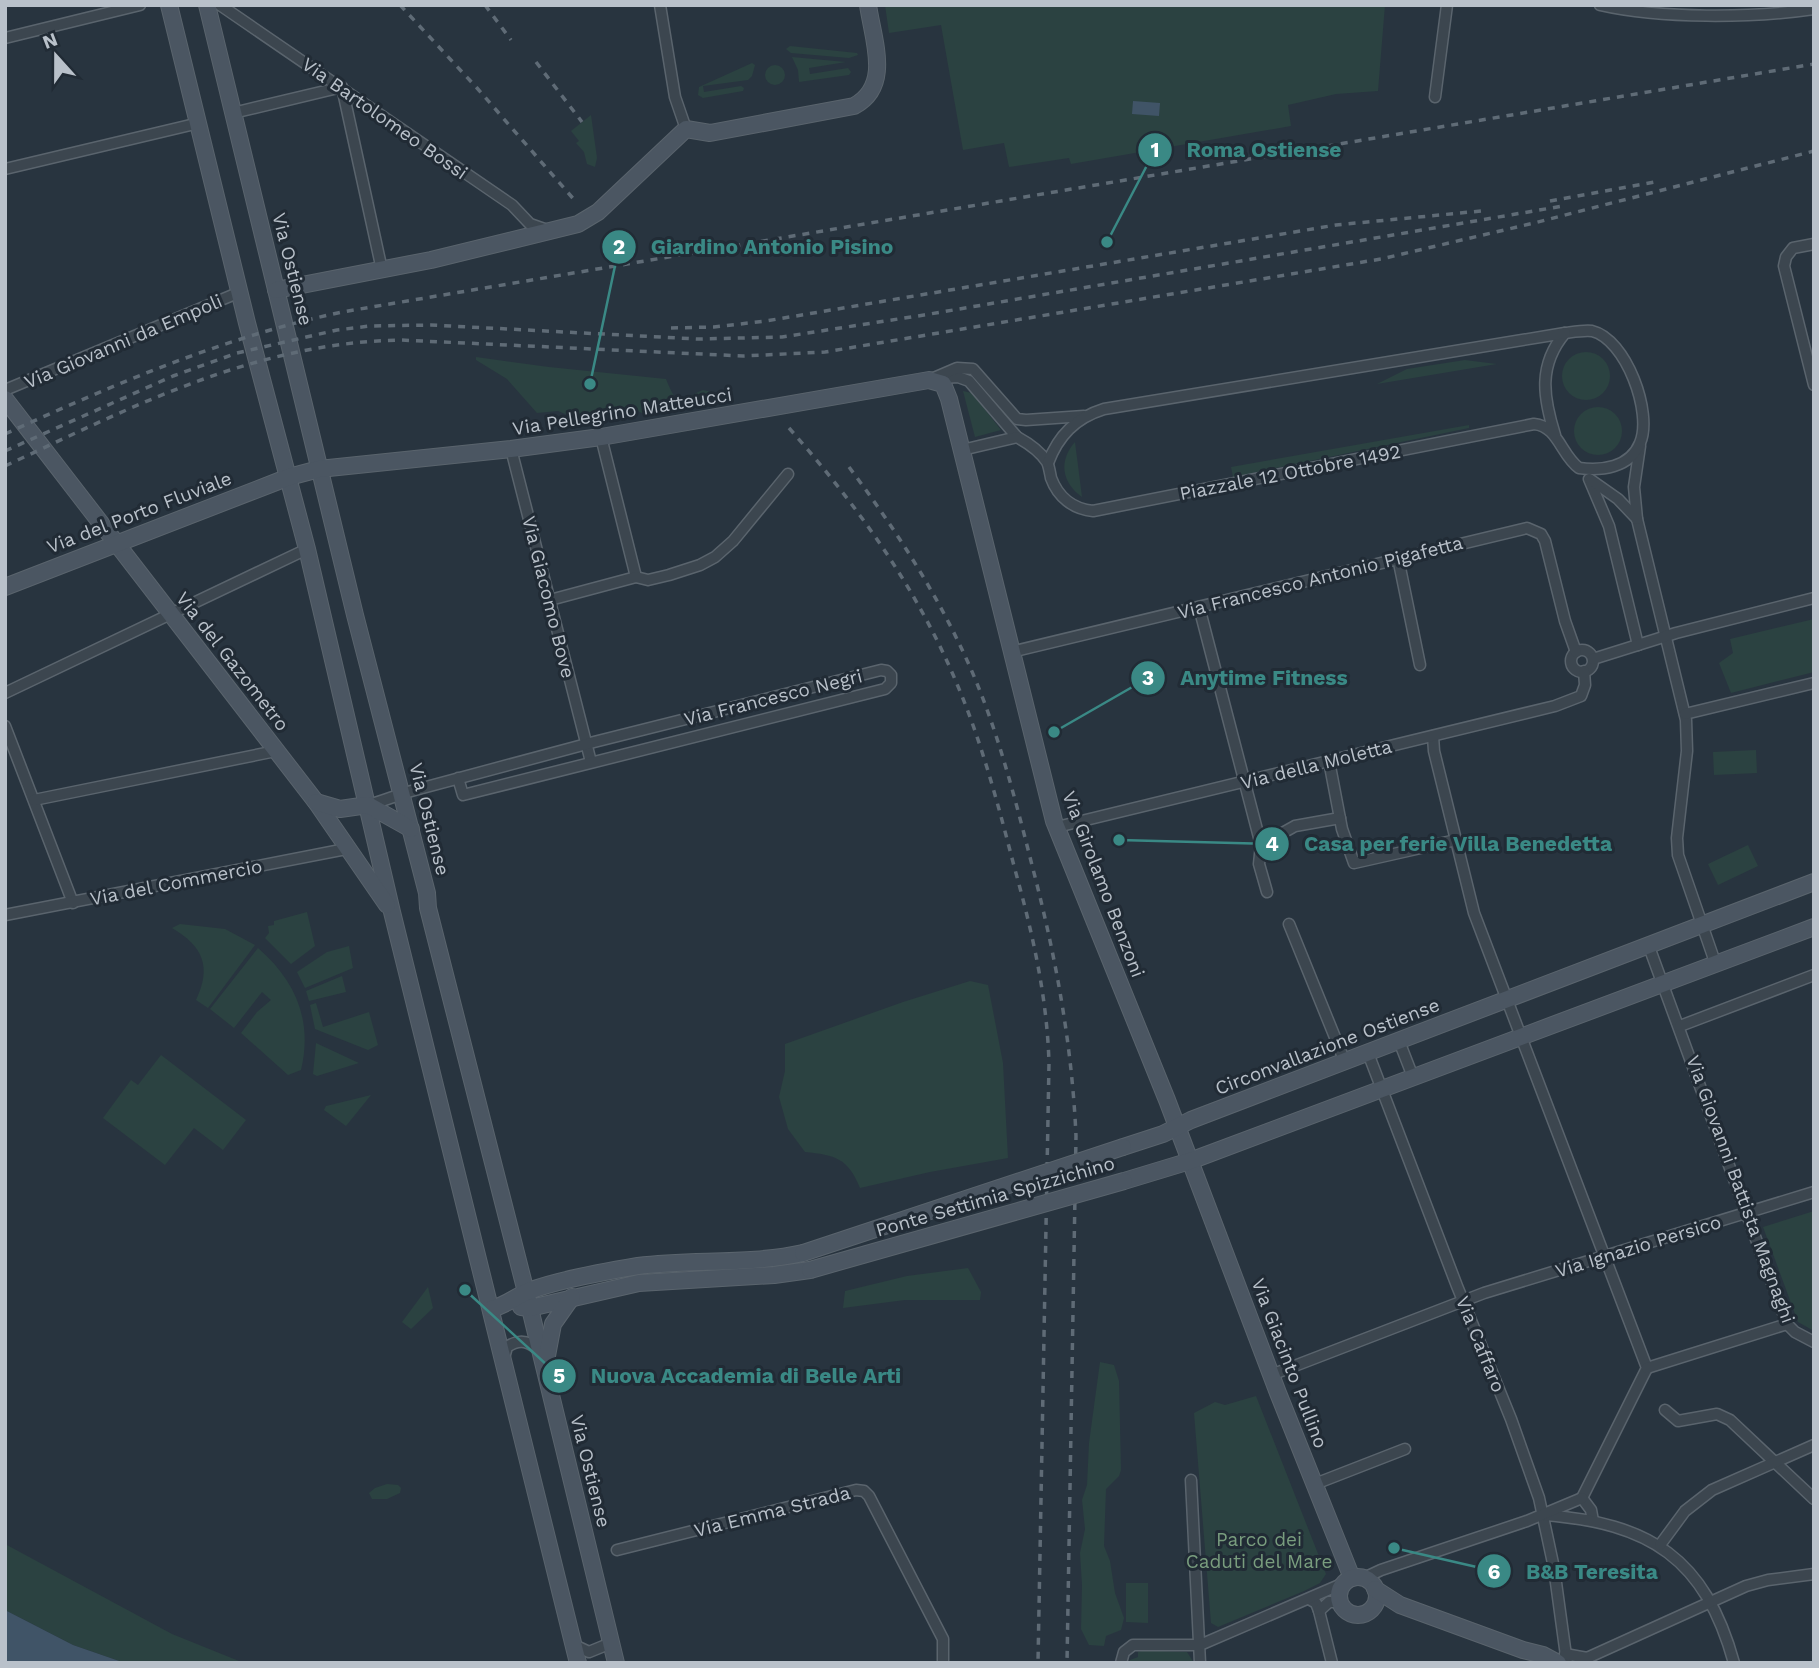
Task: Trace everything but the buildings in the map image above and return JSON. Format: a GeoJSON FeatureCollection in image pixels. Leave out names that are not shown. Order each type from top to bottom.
{"type":"FeatureCollection","features":[{"type":"Feature","properties":{"kind":"main road"},"geometry":{"type":"LineString","coordinates":[[169,5],[240,292],[296,475],[307,549],[392,912],[578,1663]]}},
{"type":"Feature","properties":{"kind":"main road","name":"Via Ostiense"},"geometry":{"type":"LineString","coordinates":[[207,5],[319,469],[427,893],[428,908],[528,1300],[616,1663]]}},
{"type":"Feature","properties":{"kind":"main road"},"geometry":{"type":"LineString","coordinates":[[276,290],[382,270],[578,224],[594,215],[686,129],[716,133],[837,111],[860,103],[872,90],[878,77],[868,5]]}},
{"type":"Feature","properties":{"kind":"main road","name":"Via Pellegrino Matteucci"},"geometry":{"type":"LineString","coordinates":[[296,475],[319,469],[601,437],[929,380]]}},
{"type":"Feature","properties":{"kind":"main road","name":"Via Girolamo Benzoni"},"geometry":{"type":"LineString","coordinates":[[929,380],[939,382],[946,388],[1056,827],[1166,1133],[1190,1161]]}},
{"type":"Feature","properties":{"kind":"main road","name":"Via del Gazometro"},"geometry":{"type":"LineString","coordinates":[[5,399],[316,802],[392,912]]}},
{"type":"Feature","properties":{"kind":"main road","name":"Via del Porto Fluviale"},"geometry":{"type":"LineString","coordinates":[[5,587],[296,475]]}},
{"type":"Feature","properties":{"kind":"main road"},"geometry":{"type":"LineString","coordinates":[[316,802],[340,809],[368,805],[411,829]]}},
{"type":"Feature","properties":{"kind":"main road","name":"Circonvallazione Ostiense"},"geometry":{"type":"LineString","coordinates":[[1166,1133],[1191,1120],[1814,882]]}},
{"type":"Feature","properties":{"kind":"main road"},"geometry":{"type":"LineString","coordinates":[[1190,1161],[1814,928]]}},
{"type":"Feature","properties":{"kind":"main road","name":"Ponte Settimia Spizzichino"},"geometry":{"type":"LineString","coordinates":[[528,1300],[642,1266],[746,1261],[803,1253],[1166,1133]]}},
{"type":"Feature","properties":{"kind":"main road","name":"Ponte Settimia Spizzichino"},"geometry":{"type":"LineString","coordinates":[[572,1297],[619,1286],[659,1281],[764,1276],[810,1270],[1190,1161]]}},
{"type":"Feature","properties":{"kind":"main road","name":"Via Giacinto Pullino"},"geometry":{"type":"LineString","coordinates":[[1190,1161],[1271,1375],[1315,1484],[1359,1582]]}},
{"type":"Feature","properties":{"kind":"main road"},"geometry":{"type":"LineString","coordinates":[[491,1309],[528,1300],[572,1297]]}},
{"type":"Feature","properties":{"kind":"main road"},"geometry":{"type":"LineString","coordinates":[[545,1372],[550,1330],[572,1297]]}},
{"type":"Feature","properties":{"kind":"main road"},"geometry":{"type":"LineString","coordinates":[[1359,1582],[1340,1592],[1340,1602],[1346,1611],[1364,1614],[1373,1608],[1401,1605]]}},
{"type":"Feature","properties":{"kind":"main road"},"geometry":{"type":"LineString","coordinates":[[1359,1582],[1401,1605],[1522,1656],[1543,1655],[1563,1660]]}},
{"type":"Feature","properties":{"kind":"main road"},"geometry":{"type":"LineString","coordinates":[[1359,1582],[1376,1600],[1373,1608]]}},
{"type":"Feature","properties":{"kind":"street"},"geometry":{"type":"LineString","coordinates":[[5,38],[140,5]]}},
{"type":"Feature","properties":{"kind":"street","name":"Via Bartolomeo Bossi"},"geometry":{"type":"LineString","coordinates":[[220,5],[512,205],[533,226],[549,231]]}},
{"type":"Feature","properties":{"kind":"street"},"geometry":{"type":"LineString","coordinates":[[660,5],[676,97],[686,129]]}},
{"type":"Feature","properties":{"kind":"street"},"geometry":{"type":"LineString","coordinates":[[1435,96],[1447,5]]}},
{"type":"Feature","properties":{"kind":"street"},"geometry":{"type":"LineString","coordinates":[[1600,5],[1741,15],[1814,9]]}},
{"type":"Feature","properties":{"kind":"street"},"geometry":{"type":"LineString","coordinates":[[233,113],[342,87],[382,270]]}},
{"type":"Feature","properties":{"kind":"street"},"geometry":{"type":"LineString","coordinates":[[5,169],[199,123]]}},
{"type":"Feature","properties":{"kind":"street"},"geometry":{"type":"LineString","coordinates":[[1814,244],[1795,247],[1787,255],[1785,271],[1814,386]]}},
{"type":"Feature","properties":{"kind":"street","name":"Via Giovanni da Empoli"},"geometry":{"type":"LineString","coordinates":[[5,390],[240,292]]}},
{"type":"Feature","properties":{"kind":"street"},"geometry":{"type":"LineString","coordinates":[[1048,463],[1062,434],[1087,416],[1108,408],[1565,333],[1590,331],[1607,339],[1620,351],[1631,372],[1640,402],[1643,428],[1634,487],[1637,519],[1685,714],[1687,751],[1677,844],[1681,866],[1716,965]]}},
{"type":"Feature","properties":{"kind":"street"},"geometry":{"type":"LineString","coordinates":[[1565,333],[1551,352],[1545,375],[1547,403],[1555,435],[1565,454],[1589,479],[1618,499],[1637,519]]}},
{"type":"Feature","properties":{"kind":"street"},"geometry":{"type":"LineString","coordinates":[[929,380],[957,368],[973,369],[1019,420],[1087,416]]}},
{"type":"Feature","properties":{"kind":"street","name":"Piazzale 12 Ottobre 1492"},"geometry":{"type":"LineString","coordinates":[[929,380],[954,377],[967,380],[1017,437],[1030,445],[1048,463],[1054,483],[1065,499],[1082,509],[1093,511],[1530,425],[1544,426],[1555,435]]}},
{"type":"Feature","properties":{"kind":"street"},"geometry":{"type":"LineString","coordinates":[[601,437],[636,577]]}},
{"type":"Feature","properties":{"kind":"street"},"geometry":{"type":"LineString","coordinates":[[961,450],[1017,437]]}},
{"type":"Feature","properties":{"kind":"street"},"geometry":{"type":"LineString","coordinates":[[1579,468],[1596,470],[1618,465],[1630,456],[1640,443]]}},
{"type":"Feature","properties":{"kind":"street","name":"Via Giacomo Bove"},"geometry":{"type":"LineString","coordinates":[[511,449],[587,744]]}},
{"type":"Feature","properties":{"kind":"street"},"geometry":{"type":"LineString","coordinates":[[550,600],[636,577],[648,580],[700,565],[715,557],[733,541],[788,474]]}},
{"type":"Feature","properties":{"kind":"street"},"geometry":{"type":"LineString","coordinates":[[1589,479],[1609,526],[1637,645]]}},
{"type":"Feature","properties":{"kind":"street","name":"Via Francesco Antonio Pigafetta"},"geometry":{"type":"LineString","coordinates":[[1011,652],[1522,528],[1541,534],[1545,541],[1565,621],[1576,652]]}},
{"type":"Feature","properties":{"kind":"street"},"geometry":{"type":"LineString","coordinates":[[5,693],[307,549]]}},
{"type":"Feature","properties":{"kind":"street"},"geometry":{"type":"LineString","coordinates":[[1398,558],[1420,665]]}},
{"type":"Feature","properties":{"kind":"street"},"geometry":{"type":"LineString","coordinates":[[1592,659],[1665,636],[1814,598]]}},
{"type":"Feature","properties":{"kind":"street"},"geometry":{"type":"LineString","coordinates":[[1199,607],[1261,845],[1259,864],[1267,892]]}},
{"type":"Feature","properties":{"kind":"street"},"geometry":{"type":"LineString","coordinates":[[1586,651],[1592,659],[1591,666],[1584,671],[1577,670],[1572,665],[1576,652],[1586,651]]}},
{"type":"Feature","properties":{"kind":"street","name":"Via Francesco Negri"},"geometry":{"type":"LineString","coordinates":[[368,805],[402,793],[458,778],[587,744],[881,670],[891,675],[891,683],[885,689],[463,795],[458,778]]}},
{"type":"Feature","properties":{"kind":"street","name":"Via della Moletta"},"geometry":{"type":"LineString","coordinates":[[1056,827],[1575,699],[1584,691],[1584,671]]}},
{"type":"Feature","properties":{"kind":"street"},"geometry":{"type":"LineString","coordinates":[[1685,714],[1814,683]]}},
{"type":"Feature","properties":{"kind":"street"},"geometry":{"type":"LineString","coordinates":[[5,726],[73,903]]}},
{"type":"Feature","properties":{"kind":"street"},"geometry":{"type":"LineString","coordinates":[[1433,736],[1434,751],[1475,913],[1647,1368]]}},
{"type":"Feature","properties":{"kind":"street"},"geometry":{"type":"LineString","coordinates":[[587,744],[591,762]]}},
{"type":"Feature","properties":{"kind":"street"},"geometry":{"type":"LineString","coordinates":[[34,800],[276,751]]}},
{"type":"Feature","properties":{"kind":"street"},"geometry":{"type":"LineString","coordinates":[[1329,761],[1340,818],[1353,863],[1456,840]]}},
{"type":"Feature","properties":{"kind":"street"},"geometry":{"type":"LineString","coordinates":[[374,830],[386,814]]}},
{"type":"Feature","properties":{"kind":"street"},"geometry":{"type":"LineString","coordinates":[[1261,845],[1295,826],[1340,818]]}},
{"type":"Feature","properties":{"kind":"street","name":"Via del Commercio"},"geometry":{"type":"LineString","coordinates":[[5,915],[346,849]]}},
{"type":"Feature","properties":{"kind":"street"},"geometry":{"type":"LineString","coordinates":[[1290,924],[1345,1062]]}},
{"type":"Feature","properties":{"kind":"street"},"geometry":{"type":"LineString","coordinates":[[1648,944],[1680,1026],[1814,975]]}},
{"type":"Feature","properties":{"kind":"street","name":"Via Giovanni Battista Magnaghi"},"geometry":{"type":"LineString","coordinates":[[1680,1026],[1787,1324],[1795,1332],[1814,1342]]}},
{"type":"Feature","properties":{"kind":"street"},"geometry":{"type":"LineString","coordinates":[[1399,1041],[1413,1077]]}},
{"type":"Feature","properties":{"kind":"street","name":"Via Caffaro"},"geometry":{"type":"LineString","coordinates":[[1368,1053],[1511,1419],[1544,1515],[1559,1604],[1563,1660]]}},
{"type":"Feature","properties":{"kind":"street","name":"Via Ignazio Persico"},"geometry":{"type":"LineString","coordinates":[[1271,1375],[1464,1301],[1814,1192]]}},
{"type":"Feature","properties":{"kind":"street"},"geometry":{"type":"LineString","coordinates":[[1121,1663],[1124,1652],[1133,1645],[1200,1645],[1309,1599],[1359,1582],[1381,1570],[1544,1515],[1583,1498],[1647,1368],[1787,1324]]}},
{"type":"Feature","properties":{"kind":"street"},"geometry":{"type":"LineString","coordinates":[[504,1361],[507,1347],[515,1342],[530,1343],[540,1352]]}},
{"type":"Feature","properties":{"kind":"street"},"geometry":{"type":"LineString","coordinates":[[1665,1409],[1678,1421],[1709,1415],[1724,1416],[1738,1426],[1814,1499]]}},
{"type":"Feature","properties":{"kind":"street"},"geometry":{"type":"LineString","coordinates":[[1660,1545],[1685,1511],[1712,1490],[1814,1444]]}},
{"type":"Feature","properties":{"kind":"street"},"geometry":{"type":"LineString","coordinates":[[1315,1484],[1405,1449]]}},
{"type":"Feature","properties":{"kind":"street"},"geometry":{"type":"LineString","coordinates":[[1191,1480],[1200,1663]]}},
{"type":"Feature","properties":{"kind":"street","name":"Via Emma Strada"},"geometry":{"type":"LineString","coordinates":[[617,1550],[856,1490],[864,1491],[943,1639],[943,1663]]}},
{"type":"Feature","properties":{"kind":"street"},"geometry":{"type":"LineString","coordinates":[[1583,1498],[1591,1510],[1593,1521]]}},
{"type":"Feature","properties":{"kind":"street"},"geometry":{"type":"LineString","coordinates":[[1544,1515],[1593,1521],[1627,1530],[1660,1545],[1691,1574],[1711,1601],[1734,1663]]}},
{"type":"Feature","properties":{"kind":"street"},"geometry":{"type":"LineString","coordinates":[[1563,1660],[1590,1657],[1761,1581],[1814,1574]]}},
{"type":"Feature","properties":{"kind":"street"},"geometry":{"type":"LineString","coordinates":[[1309,1599],[1316,1604],[1319,1611],[1330,1658]]}},
{"type":"Feature","properties":{"kind":"street"},"geometry":{"type":"LineString","coordinates":[[1319,1611],[1329,1602],[1340,1602]]}},
{"type":"Feature","properties":{"kind":"street"},"geometry":{"type":"LineString","coordinates":[[574,1644],[590,1652],[611,1643]]}},
{"type":"Feature","properties":{"kind":"green space"},"geometry":{"type":"Polygon","coordinates":[[[885,5],[1385,5],[1378,91],[1336,94],[1288,105],[1291,126],[1071,164],[1069,158],[1009,167],[1004,143],[963,150],[941,25],[889,33],[885,5]]]}},
{"type":"Feature","properties":{"kind":"green space"},"geometry":{"type":"Polygon","coordinates":[[[790,46],[858,55],[849,58],[791,53],[786,49],[790,46]]]}},
{"type":"Feature","properties":{"kind":"green space"},"geometry":{"type":"Polygon","coordinates":[[[792,57],[846,62],[809,68],[810,74],[848,68],[851,72],[849,75],[799,82],[798,70],[792,57]]]}},
{"type":"Feature","properties":{"kind":"green space"},"geometry":{"type":"Polygon","coordinates":[[[752,63],[755,65],[748,80],[703,86],[704,92],[741,86],[743,91],[703,98],[698,95],[699,87],[752,63]]]}},
{"type":"Feature","properties":{"kind":"green space"},"geometry":{"type":"Polygon","coordinates":[[[775,65],[782,68],[785,75],[782,82],[775,85],[768,82],[765,75],[768,68],[775,65]]]}},
{"type":"Feature","properties":{"kind":"green space"},"geometry":{"type":"Polygon","coordinates":[[[591,115],[597,158],[595,167],[587,164],[584,152],[576,143],[579,141],[571,131],[591,115]]]}},
{"type":"Feature","properties":{"kind":"green space"},"geometry":{"type":"Polygon","coordinates":[[[1586,352],[1603,359],[1610,376],[1603,393],[1586,400],[1569,393],[1562,376],[1569,359],[1586,352]]]}},
{"type":"Feature","properties":{"kind":"green space"},"geometry":{"type":"Polygon","coordinates":[[[476,357],[666,379],[678,400],[703,390],[712,392],[722,400],[647,415],[637,411],[582,421],[558,411],[537,413],[507,379],[476,360],[476,357]]]}},
{"type":"Feature","properties":{"kind":"green space"},"geometry":{"type":"Polygon","coordinates":[[[1465,360],[1497,364],[1377,384],[1407,369],[1465,360]]]}},
{"type":"Feature","properties":{"kind":"green space"},"geometry":{"type":"Polygon","coordinates":[[[963,391],[972,393],[1001,430],[975,437],[963,391]]]}},
{"type":"Feature","properties":{"kind":"green space"},"geometry":{"type":"Polygon","coordinates":[[[1598,407],[1615,414],[1622,431],[1615,448],[1598,455],[1581,448],[1574,431],[1581,414],[1598,407]]]}},
{"type":"Feature","properties":{"kind":"green space"},"geometry":{"type":"Polygon","coordinates":[[[1469,425],[1469,428],[1233,477],[1231,467],[1469,425]]]}},
{"type":"Feature","properties":{"kind":"green space"},"geometry":{"type":"Polygon","coordinates":[[[1075,442],[1082,497],[1070,485],[1064,464],[1075,442]]]}},
{"type":"Feature","properties":{"kind":"green space"},"geometry":{"type":"Polygon","coordinates":[[[1814,619],[1814,672],[1731,693],[1719,663],[1733,653],[1730,639],[1814,619]]]}},
{"type":"Feature","properties":{"kind":"green space"},"geometry":{"type":"Polygon","coordinates":[[[1756,750],[1757,773],[1714,775],[1713,752],[1756,750]]]}},
{"type":"Feature","properties":{"kind":"green space"},"geometry":{"type":"Polygon","coordinates":[[[1748,845],[1758,866],[1718,885],[1708,864],[1748,845]]]}},
{"type":"Feature","properties":{"kind":"green space"},"geometry":{"type":"Polygon","coordinates":[[[307,912],[315,946],[291,964],[265,938],[269,933],[268,926],[274,925],[274,921],[307,912]]]}},
{"type":"Feature","properties":{"kind":"green space"},"geometry":{"type":"Polygon","coordinates":[[[180,924],[225,929],[255,945],[208,1008],[196,1000],[203,977],[202,958],[191,942],[172,928],[180,924]]]}},
{"type":"Feature","properties":{"kind":"green space"},"geometry":{"type":"Polygon","coordinates":[[[349,946],[353,968],[305,988],[297,972],[327,952],[349,946]]]}},
{"type":"Feature","properties":{"kind":"green space"},"geometry":{"type":"Polygon","coordinates":[[[258,948],[271,960],[291,987],[302,1018],[305,1034],[301,1070],[288,1075],[241,1033],[257,1012],[271,1000],[262,992],[234,1028],[210,1009],[258,948]]]}},
{"type":"Feature","properties":{"kind":"green space"},"geometry":{"type":"Polygon","coordinates":[[[342,976],[346,992],[309,1001],[306,991],[342,976]]]}},
{"type":"Feature","properties":{"kind":"green space"},"geometry":{"type":"Polygon","coordinates":[[[970,981],[988,985],[1003,1063],[1008,1158],[860,1188],[851,1170],[839,1160],[805,1152],[788,1129],[779,1097],[785,1071],[785,1044],[970,981]]]}},
{"type":"Feature","properties":{"kind":"green space"},"geometry":{"type":"Polygon","coordinates":[[[316,1003],[323,1027],[369,1012],[378,1045],[368,1050],[315,1029],[310,1005],[316,1003]]]}},
{"type":"Feature","properties":{"kind":"green space"},"geometry":{"type":"Polygon","coordinates":[[[316,1043],[359,1063],[317,1076],[313,1074],[316,1043]]]}},
{"type":"Feature","properties":{"kind":"green space"},"geometry":{"type":"Polygon","coordinates":[[[161,1055],[246,1120],[223,1150],[194,1128],[165,1165],[103,1118],[131,1080],[138,1085],[161,1055]]]}},
{"type":"Feature","properties":{"kind":"green space"},"geometry":{"type":"Polygon","coordinates":[[[371,1095],[346,1126],[324,1110],[326,1106],[371,1095]]]}},
{"type":"Feature","properties":{"kind":"green space"},"geometry":{"type":"Polygon","coordinates":[[[1814,1211],[1814,1331],[1798,1322],[1763,1227],[1814,1211]]]}},
{"type":"Feature","properties":{"kind":"green space"},"geometry":{"type":"Polygon","coordinates":[[[968,1268],[981,1292],[980,1300],[905,1300],[843,1308],[845,1291],[907,1276],[968,1268]]]}},
{"type":"Feature","properties":{"kind":"green space"},"geometry":{"type":"Polygon","coordinates":[[[428,1287],[433,1308],[411,1329],[402,1322],[428,1287]]]}},
{"type":"Feature","properties":{"kind":"green space"},"geometry":{"type":"Polygon","coordinates":[[[1100,1362],[1114,1365],[1119,1381],[1121,1470],[1119,1476],[1106,1489],[1104,1546],[1124,1618],[1121,1630],[1106,1636],[1104,1646],[1089,1645],[1081,1629],[1080,1553],[1085,1529],[1082,1500],[1087,1485],[1089,1443],[1100,1362]]]}},
{"type":"Feature","properties":{"kind":"green space","name":"Parco dei Caduti del Mare"},"geometry":{"type":"Polygon","coordinates":[[[1256,1396],[1326,1574],[1320,1583],[1304,1591],[1218,1627],[1211,1623],[1194,1413],[1215,1402],[1225,1405],[1256,1396]]]}},
{"type":"Feature","properties":{"kind":"green space"},"geometry":{"type":"Polygon","coordinates":[[[387,1484],[398,1485],[401,1488],[400,1493],[387,1499],[372,1499],[369,1493],[387,1484]]]}},
{"type":"Feature","properties":{"kind":"green space"},"geometry":{"type":"Polygon","coordinates":[[[5,1544],[172,1634],[244,1663],[125,1663],[73,1645],[5,1610],[5,1544]]]}},
{"type":"Feature","properties":{"kind":"green space"},"geometry":{"type":"Polygon","coordinates":[[[1126,1583],[1148,1583],[1148,1623],[1126,1622],[1126,1583]]]}},
{"type":"Feature","properties":{"kind":"green space"},"geometry":{"type":"Polygon","coordinates":[[[1154,1647],[1162,1651],[1187,1652],[1194,1663],[1129,1663],[1138,1657],[1138,1652],[1154,1647]]]}},
{"type":"Feature","properties":{"kind":"water"},"geometry":{"type":"Polygon","coordinates":[[[1133,101],[1160,103],[1159,116],[1132,114],[1133,101]]]}},
{"type":"Feature","properties":{"kind":"water"},"geometry":{"type":"Polygon","coordinates":[[[5,1610],[73,1645],[125,1663],[5,1663],[5,1610]]]}},
{"type":"Feature","properties":{"kind":"railway"},"geometry":{"type":"LineString","coordinates":[[400,5],[577,203]]}},
{"type":"Feature","properties":{"kind":"railway"},"geometry":{"type":"LineString","coordinates":[[485,5],[511,40]]}},
{"type":"Feature","properties":{"kind":"railway"},"geometry":{"type":"LineString","coordinates":[[536,62],[582,122]]}},
{"type":"Feature","properties":{"kind":"railway"},"geometry":{"type":"LineString","coordinates":[[5,434],[87,397],[213,348],[298,322],[342,312],[1814,64]]}},
{"type":"Feature","properties":{"kind":"railway"},"geometry":{"type":"LineString","coordinates":[[5,466],[101,421],[196,382],[245,365],[295,353],[347,344],[400,340],[743,356],[825,352],[1381,259],[1814,151]]}},
{"type":"Feature","properties":{"kind":"railway"},"geometry":{"type":"LineString","coordinates":[[1550,201],[1660,181]]}},
{"type":"Feature","properties":{"kind":"railway"},"geometry":{"type":"LineString","coordinates":[[5,451],[173,376],[237,353],[337,330],[370,326],[431,325],[698,339],[782,337],[1563,206]]}},
{"type":"Feature","properties":{"kind":"railway"},"geometry":{"type":"LineString","coordinates":[[671,328],[714,327],[766,321],[1336,225],[1481,211]]}},
{"type":"Feature","properties":{"kind":"railway"},"geometry":{"type":"LineString","coordinates":[[789,428],[838,487],[884,549],[941,649],[966,706],[989,774],[1038,963],[1049,1063],[1038,1663]]}},
{"type":"Feature","properties":{"kind":"railway"},"geometry":{"type":"LineString","coordinates":[[849,467],[919,570],[950,624],[976,681],[1015,798],[1056,969],[1071,1068],[1076,1136],[1067,1663]]}},
{"type":"Feature","properties":{"kind":"place","name":"Roma Ostiense"},"geometry":{"type":"Point","coordinates":[1107,242]}},
{"type":"Feature","properties":{"kind":"place","name":"Giardino Antonio Pisino"},"geometry":{"type":"Point","coordinates":[590,384]}},
{"type":"Feature","properties":{"kind":"place","name":"Anytime Fitness"},"geometry":{"type":"Point","coordinates":[1054,732]}},
{"type":"Feature","properties":{"kind":"place","name":"Casa per ferie Villa Benedetta"},"geometry":{"type":"Point","coordinates":[1119,840]}},
{"type":"Feature","properties":{"kind":"place","name":"Nuova Accademia di Belle Arti"},"geometry":{"type":"Point","coordinates":[465,1290]}},
{"type":"Feature","properties":{"kind":"place","name":"B&B Teresita"},"geometry":{"type":"Point","coordinates":[1394,1548]}}]}
